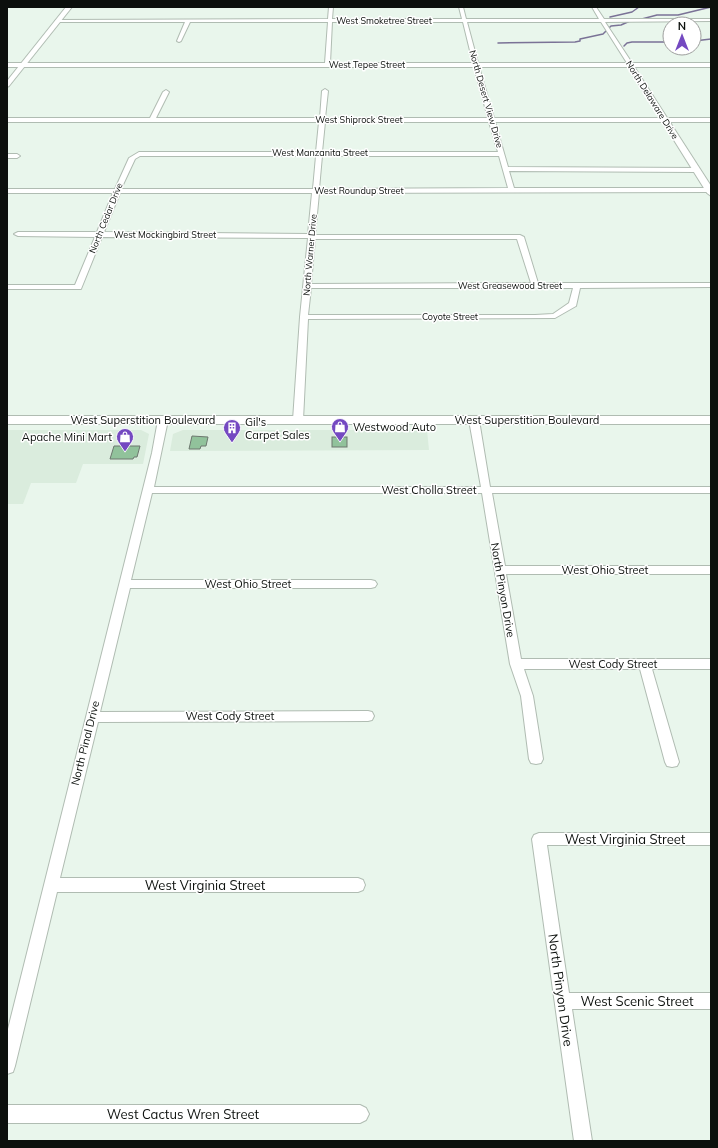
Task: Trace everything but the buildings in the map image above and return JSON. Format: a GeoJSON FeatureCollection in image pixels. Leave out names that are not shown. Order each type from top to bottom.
{"type":"FeatureCollection","features":[{"type":"Feature","properties":{"kind":"main road","name":"West Superstition Boulevard"},"geometry":{"type":"LineString","coordinates":[[7,420],[711,420]]}},
{"type":"Feature","properties":{"kind":"street"},"geometry":{"type":"LineString","coordinates":[[7,85],[69,7]]}},
{"type":"Feature","properties":{"kind":"street"},"geometry":{"type":"LineString","coordinates":[[327,65],[331,7]]}},
{"type":"Feature","properties":{"kind":"street","name":"North Desert View Drive"},"geometry":{"type":"LineString","coordinates":[[461,7],[512,191]]}},
{"type":"Feature","properties":{"kind":"street","name":"North Delaware Drive"},"geometry":{"type":"LineString","coordinates":[[594,7],[710,191]]}},
{"type":"Feature","properties":{"kind":"street","name":"West Smoketree Street"},"geometry":{"type":"LineString","coordinates":[[58,21],[711,20]]}},
{"type":"Feature","properties":{"kind":"street"},"geometry":{"type":"LineString","coordinates":[[179,41],[188,21]]}},
{"type":"Feature","properties":{"kind":"street","name":"West Tepee Street"},"geometry":{"type":"LineString","coordinates":[[7,65],[711,64]]}},
{"type":"Feature","properties":{"kind":"street","name":"North Warner Drive"},"geometry":{"type":"LineString","coordinates":[[298,420],[304,318],[308,286],[321,120],[325,91]]}},
{"type":"Feature","properties":{"kind":"street"},"geometry":{"type":"LineString","coordinates":[[152,120],[166,92]]}},
{"type":"Feature","properties":{"kind":"street","name":"West Shiprock Street"},"geometry":{"type":"LineString","coordinates":[[7,120],[711,120]]}},
{"type":"Feature","properties":{"kind":"street","name":"West Manzanita Street"},"geometry":{"type":"LineString","coordinates":[[139,154],[502,154]]}},
{"type":"Feature","properties":{"kind":"street","name":"North Cedar Drive"},"geometry":{"type":"LineString","coordinates":[[7,287],[78,287],[132,158],[139,154]]}},
{"type":"Feature","properties":{"kind":"street"},"geometry":{"type":"LineString","coordinates":[[7,156],[17,156]]}},
{"type":"Feature","properties":{"kind":"street"},"geometry":{"type":"LineString","coordinates":[[506,169],[696,170]]}},
{"type":"Feature","properties":{"kind":"street","name":"West Roundup Street"},"geometry":{"type":"LineString","coordinates":[[7,191],[710,191]]}},
{"type":"Feature","properties":{"kind":"street","name":"West Mockingbird Street"},"geometry":{"type":"LineString","coordinates":[[18,234],[520,237],[535,286]]}},
{"type":"Feature","properties":{"kind":"street","name":"West Greasewood Street"},"geometry":{"type":"LineString","coordinates":[[308,286],[711,285]]}},
{"type":"Feature","properties":{"kind":"street","name":"Coyote Street"},"geometry":{"type":"LineString","coordinates":[[304,318],[536,318],[555,316],[574,304],[577,286]]}},
{"type":"Feature","properties":{"kind":"street","name":"North Pinal Drive"},"geometry":{"type":"LineString","coordinates":[[7,1066],[148,490],[162,431],[163,420]]}},
{"type":"Feature","properties":{"kind":"street","name":"North Pinyon Drive"},"geometry":{"type":"LineString","coordinates":[[474,420],[516,664],[527,696],[536,758]]}},
{"type":"Feature","properties":{"kind":"street","name":"West Cholla Street"},"geometry":{"type":"LineString","coordinates":[[148,490],[711,490]]}},
{"type":"Feature","properties":{"kind":"street","name":"West Ohio Street"},"geometry":{"type":"LineString","coordinates":[[500,570],[711,570]]}},
{"type":"Feature","properties":{"kind":"street","name":"West Ohio Street"},"geometry":{"type":"LineString","coordinates":[[124,584],[371,584]]}},
{"type":"Feature","properties":{"kind":"street","name":"West Cody Street"},"geometry":{"type":"LineString","coordinates":[[516,664],[711,664]]}},
{"type":"Feature","properties":{"kind":"street"},"geometry":{"type":"LineString","coordinates":[[645,664],[672,762]]}},
{"type":"Feature","properties":{"kind":"street","name":"West Cody Street"},"geometry":{"type":"LineString","coordinates":[[92,717],[368,716]]}},
{"type":"Feature","properties":{"kind":"street","name":"North Pinyon Drive"},"geometry":{"type":"LineString","coordinates":[[539,839],[583,1141]]}},
{"type":"Feature","properties":{"kind":"street","name":"West Virginia Street"},"geometry":{"type":"LineString","coordinates":[[539,839],[711,839]]}},
{"type":"Feature","properties":{"kind":"street","name":"West Virginia Street"},"geometry":{"type":"LineString","coordinates":[[51,886],[358,886]]}},
{"type":"Feature","properties":{"kind":"street","name":"West Scenic Street"},"geometry":{"type":"LineString","coordinates":[[562,1000],[711,1001]]}},
{"type":"Feature","properties":{"kind":"street","name":"West Cactus Wren Street"},"geometry":{"type":"LineString","coordinates":[[7,1114],[360,1114]]}},
{"type":"Feature","properties":{"kind":"shaded area"},"geometry":{"type":"Polygon","coordinates":[[[7,430],[141,430],[149,434],[143,464],[83,464],[76,483],[31,483],[23,504],[7,504],[7,430]]]}},
{"type":"Feature","properties":{"kind":"shaded area"},"geometry":{"type":"Polygon","coordinates":[[[183,430],[427,430],[429,450],[170,451],[173,434],[183,430]]]}},
{"type":"Feature","properties":{"kind":"waterway"},"geometry":{"type":"LineString","coordinates":[[610,17],[632,12],[639,7]]}},
{"type":"Feature","properties":{"kind":"waterway"},"geometry":{"type":"LineString","coordinates":[[638,20],[657,15],[678,15],[711,7]]}},
{"type":"Feature","properties":{"kind":"waterway"},"geometry":{"type":"LineString","coordinates":[[498,43],[575,42],[580,41],[580,39],[603,34],[611,26],[621,25],[630,21]]}},
{"type":"Feature","properties":{"kind":"waterway"},"geometry":{"type":"LineString","coordinates":[[702,40],[711,39]]}},
{"type":"Feature","properties":{"kind":"waterway"},"geometry":{"type":"LineString","coordinates":[[624,46],[627,43],[632,42],[662,42]]}},
{"type":"Feature","properties":{"kind":"place","name":"Westwood Auto"},"geometry":{"type":"Point","coordinates":[340,442]}},
{"type":"Feature","properties":{"kind":"place","name":"Gil's Carpet Sales"},"geometry":{"type":"Point","coordinates":[232,443]}},
{"type":"Feature","properties":{"kind":"place","name":"Apache Mini Mart"},"geometry":{"type":"Point","coordinates":[125,452]}}]}
